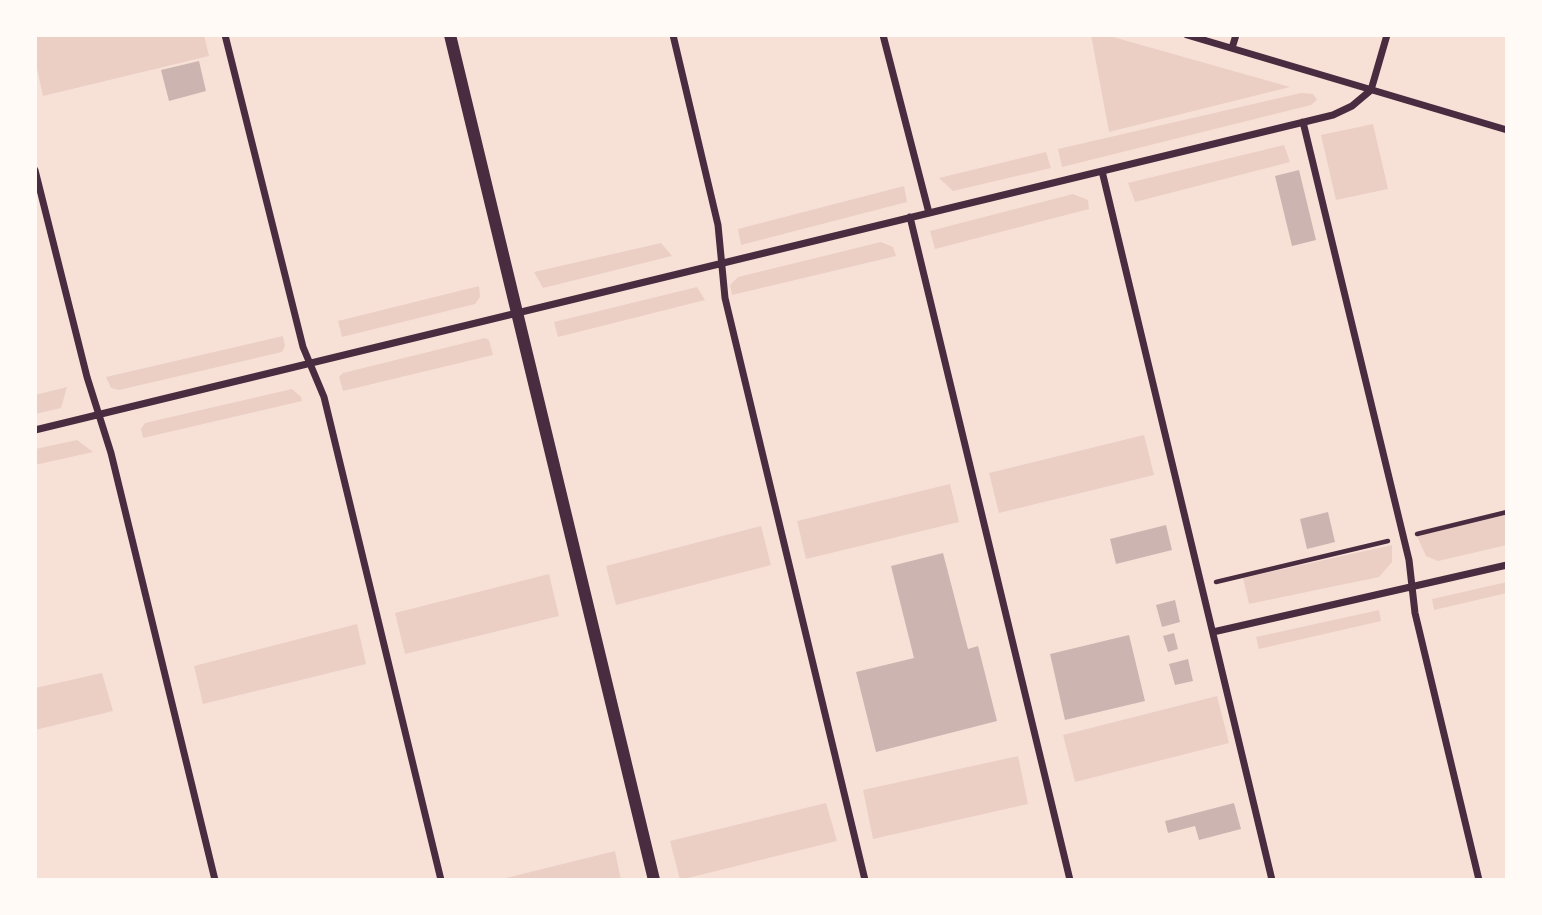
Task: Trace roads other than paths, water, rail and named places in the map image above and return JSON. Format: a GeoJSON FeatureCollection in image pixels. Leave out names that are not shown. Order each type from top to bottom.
{"type":"FeatureCollection","features":[{"type":"Feature","properties":{"kind":"street"},"geometry":{"type":"LineString","coordinates":[[225,35],[303,347],[324,397],[441,880]]}},
{"type":"Feature","properties":{"kind":"street"},"geometry":{"type":"LineString","coordinates":[[450,35],[654,880]]}},
{"type":"Feature","properties":{"kind":"street"},"geometry":{"type":"LineString","coordinates":[[673,35],[718,225],[725,298],[865,880]]}},
{"type":"Feature","properties":{"kind":"street"},"geometry":{"type":"LineString","coordinates":[[883,35],[929,213]]}},
{"type":"Feature","properties":{"kind":"street"},"geometry":{"type":"LineString","coordinates":[[1187,35],[1507,130]]}},
{"type":"Feature","properties":{"kind":"street"},"geometry":{"type":"LineString","coordinates":[[1232,48],[1236,35]]}},
{"type":"Feature","properties":{"kind":"street"},"geometry":{"type":"LineString","coordinates":[[35,430],[1343,111],[1371,90],[1387,35]]}},
{"type":"Feature","properties":{"kind":"street"},"geometry":{"type":"LineString","coordinates":[[1303,122],[1404,537],[1415,613],[1479,880]]}},
{"type":"Feature","properties":{"kind":"street"},"geometry":{"type":"LineString","coordinates":[[35,170],[87,377],[111,453],[215,880]]}},
{"type":"Feature","properties":{"kind":"street"},"geometry":{"type":"LineString","coordinates":[[1102,171],[1272,880]]}},
{"type":"Feature","properties":{"kind":"street"},"geometry":{"type":"LineString","coordinates":[[910,217],[1070,880]]}},
{"type":"Feature","properties":{"kind":"street"},"geometry":{"type":"LineString","coordinates":[[1213,632],[1507,565]]}}]}
